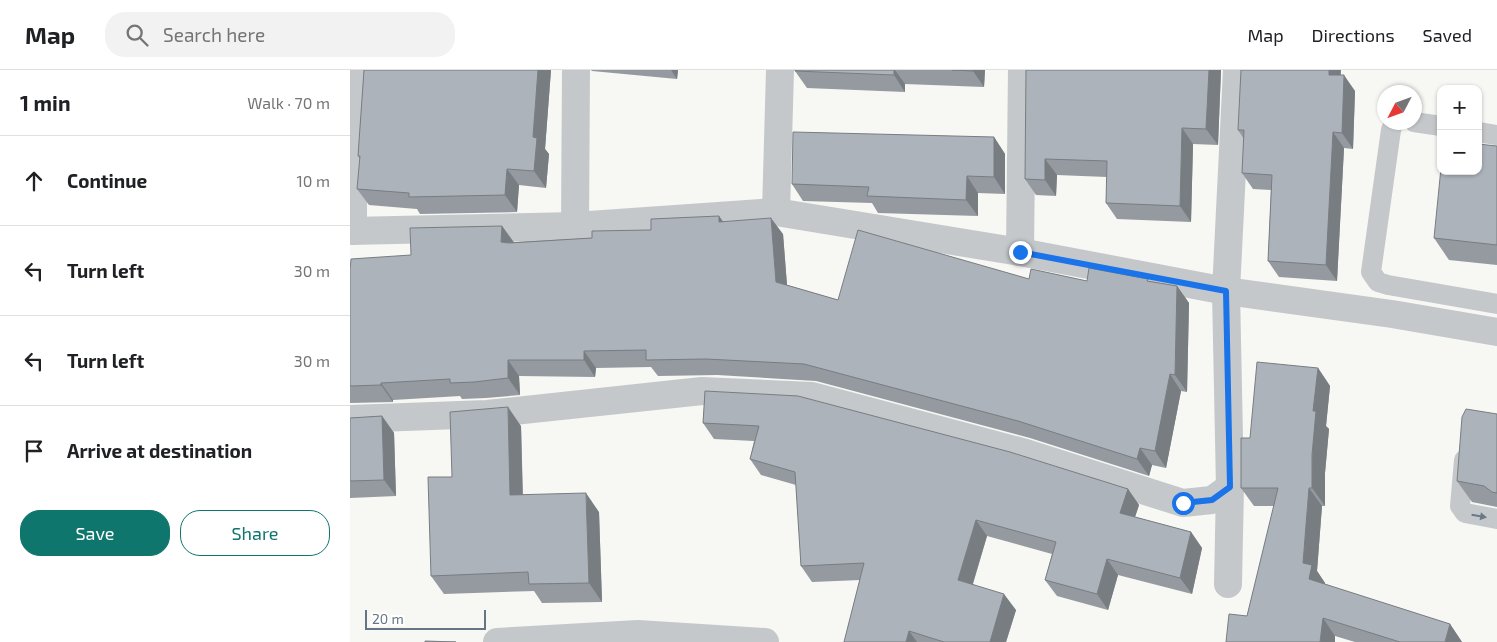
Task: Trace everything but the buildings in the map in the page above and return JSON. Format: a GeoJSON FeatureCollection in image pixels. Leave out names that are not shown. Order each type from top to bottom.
{"type":"FeatureCollection","features":[{"type":"Feature","properties":{"kind":"street"},"geometry":{"type":"LineString","coordinates":[[352,70],[351,231],[574,226],[776,212],[1020,252],[1226,291],[1392,314],[1497,332]]}},
{"type":"Feature","properties":{"kind":"street"},"geometry":{"type":"LineString","coordinates":[[574,226],[576,70]]}},
{"type":"Feature","properties":{"kind":"street"},"geometry":{"type":"LineString","coordinates":[[776,212],[780,70]]}},
{"type":"Feature","properties":{"kind":"street"},"geometry":{"type":"LineString","coordinates":[[1020,252],[1022,70]]}},
{"type":"Feature","properties":{"kind":"street"},"geometry":{"type":"LineString","coordinates":[[1228,584],[1230,487],[1226,291],[1237,70]]}},
{"type":"Feature","properties":{"kind":"street"},"geometry":{"type":"LineString","coordinates":[[350,418],[488,414],[702,390],[812,396],[1026,453],[1183,503],[1212,500],[1230,487]]}},
{"type":"Feature","properties":{"kind":"street"},"geometry":{"type":"LineString","coordinates":[[497,642],[638,638],[766,642]]}},
{"type":"Feature","properties":{"kind":"lane"},"geometry":{"type":"LineString","coordinates":[[1422,123],[1437,125]]}},
{"type":"Feature","properties":{"kind":"lane"},"geometry":{"type":"LineString","coordinates":[[1391,130],[1371,272],[1378,282],[1388,285],[1497,304]]}},
{"type":"Feature","properties":{"kind":"lane"},"geometry":{"type":"LineString","coordinates":[[1482,133],[1497,135]]}},
{"type":"Feature","properties":{"kind":"lane"},"geometry":{"type":"LineString","coordinates":[[1466,441],[1461,509],[1465,513],[1497,519]]}},
{"type":"Feature","properties":{"kind":"route"},"geometry":{"type":"LineString","coordinates":[[1020,252],[1226,291],[1230,487],[1212,500],[1183,503]]}}]}
